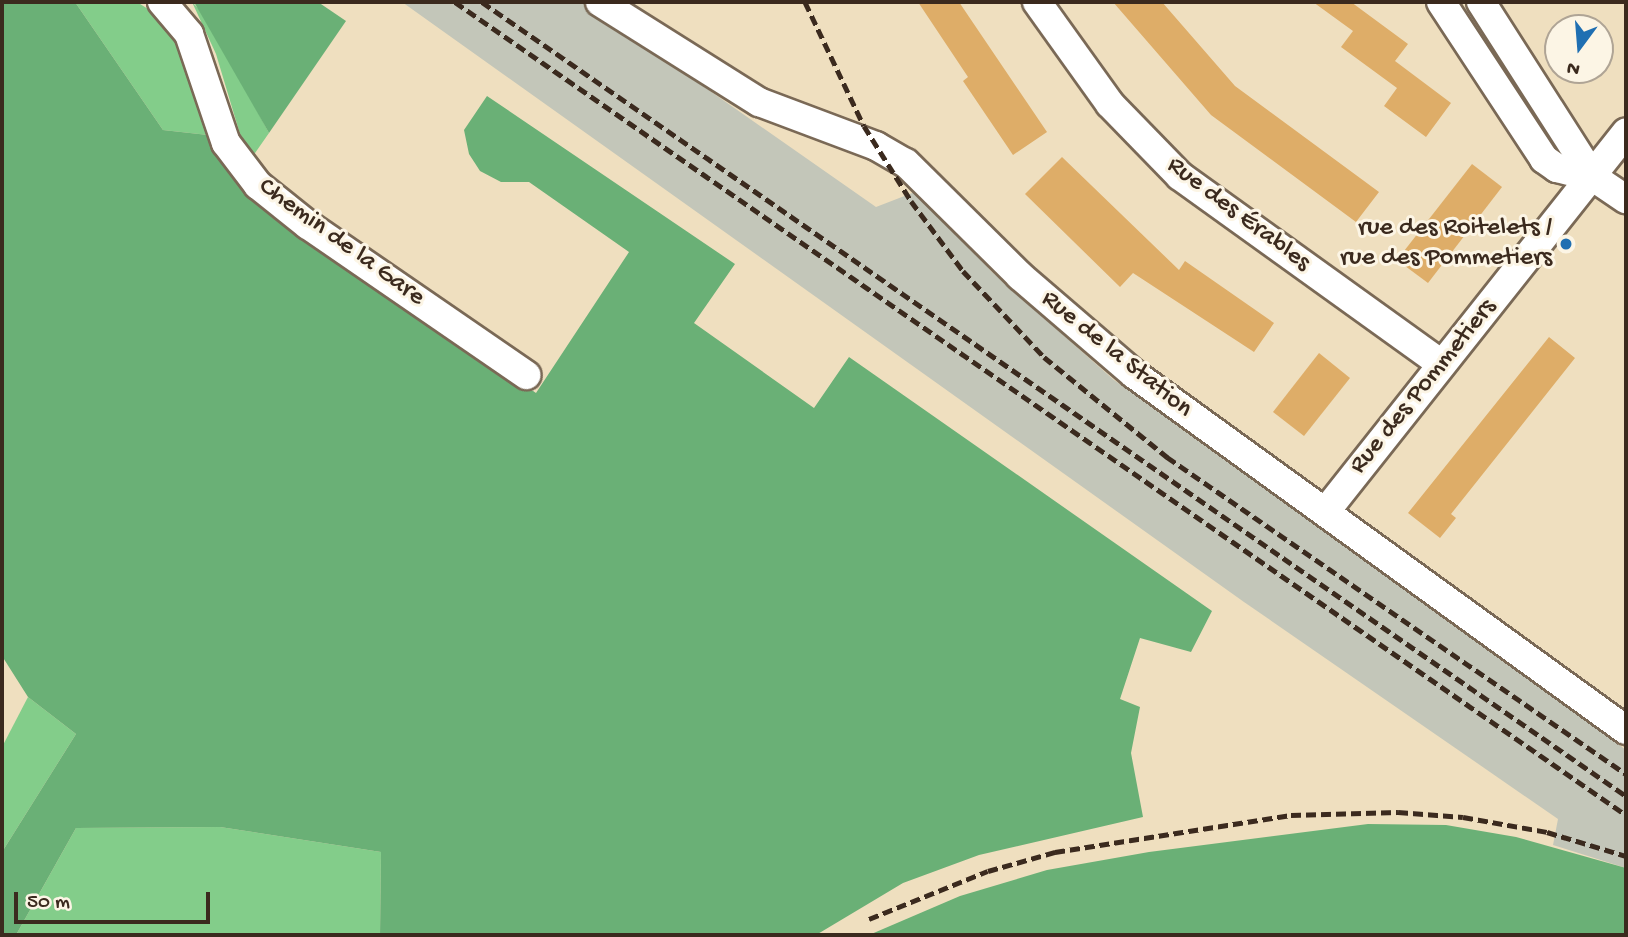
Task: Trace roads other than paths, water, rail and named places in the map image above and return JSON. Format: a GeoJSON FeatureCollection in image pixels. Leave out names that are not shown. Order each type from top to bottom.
{"type":"FeatureCollection","features":[{"type":"Feature","properties":{"kind":"street","name":"Chemin de la Gare"},"geometry":{"type":"LineString","coordinates":[[162,2],[189,34],[226,143],[258,185],[308,225],[526,375]]}},
{"type":"Feature","properties":{"kind":"street","name":"Rue de la Station"},"geometry":{"type":"LineString","coordinates":[[600,2],[759,102],[876,146],[906,163],[1020,276],[1095,343],[1626,730]]}},
{"type":"Feature","properties":{"kind":"street","name":"Rue des Érables"},"geometry":{"type":"LineString","coordinates":[[1037,2],[1110,104],[1180,176],[1442,364]]}},
{"type":"Feature","properties":{"kind":"street"},"geometry":{"type":"LineString","coordinates":[[1441,2],[1535,149],[1557,167],[1593,177],[1626,199]]}},
{"type":"Feature","properties":{"kind":"street"},"geometry":{"type":"LineString","coordinates":[[1481,2],[1593,177]]}},
{"type":"Feature","properties":{"kind":"street","name":"Rue des Pommetiers"},"geometry":{"type":"LineString","coordinates":[[1326,511],[1626,132]]}},
{"type":"Feature","properties":{"kind":"railway"},"geometry":{"type":"LineString","coordinates":[[455,2],[1626,815]]}},
{"type":"Feature","properties":{"kind":"railway"},"geometry":{"type":"LineString","coordinates":[[482,2],[1626,796]]}},
{"type":"Feature","properties":{"kind":"railway"},"geometry":{"type":"LineString","coordinates":[[805,2],[864,126],[911,201],[963,271],[1044,357],[1167,457],[1626,774]]}},
{"type":"Feature","properties":{"kind":"railway"},"geometry":{"type":"LineString","coordinates":[[869,919],[988,871],[1055,852],[1291,815],[1398,812],[1463,817],[1547,832],[1626,856]]}},
{"type":"Feature","properties":{"kind":"place","name":"rue des Roitelets / rue des Pommetiers"},"geometry":{"type":"Point","coordinates":[1566,244]}}]}
